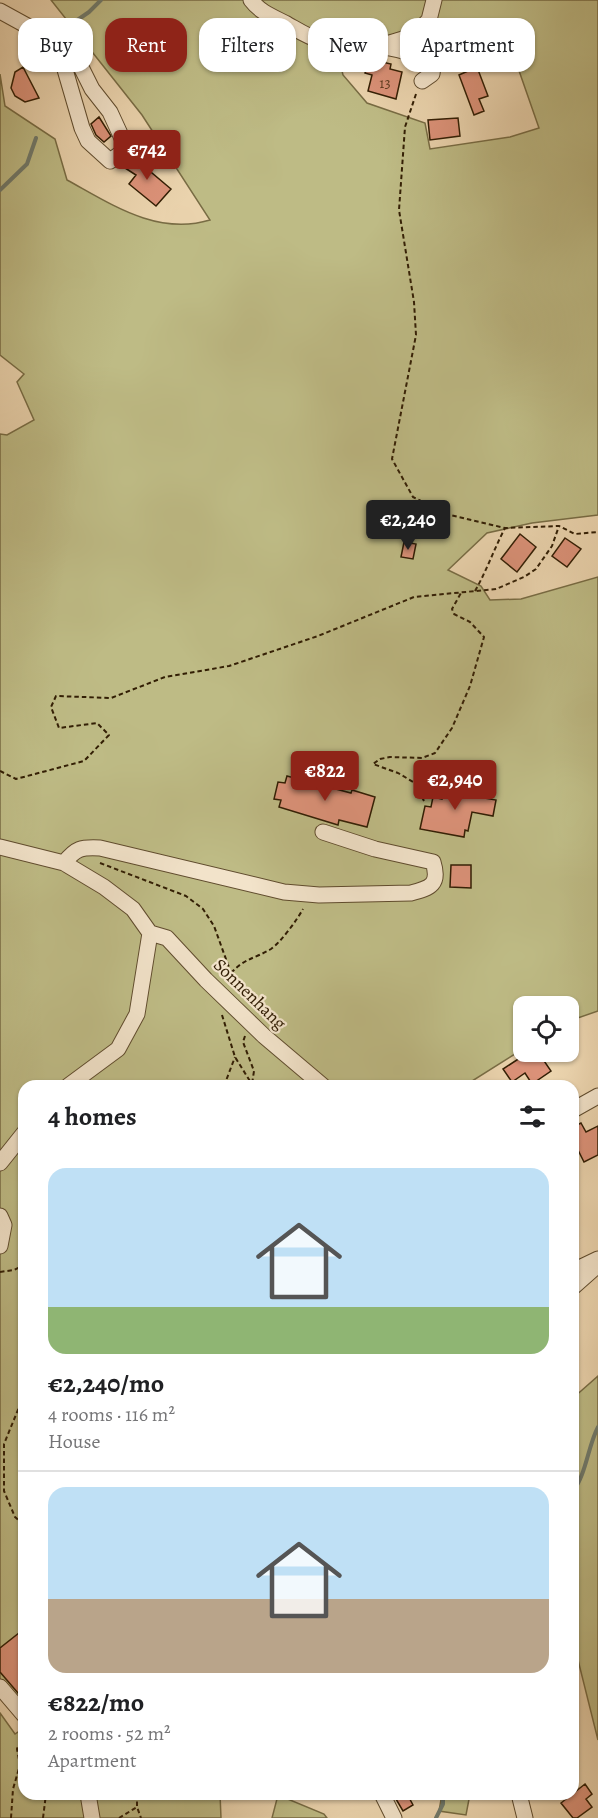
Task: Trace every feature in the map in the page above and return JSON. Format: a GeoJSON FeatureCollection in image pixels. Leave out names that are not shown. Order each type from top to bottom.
{"type":"FeatureCollection","features":[{"type":"Feature","properties":{"kind":"street"},"geometry":{"type":"LineString","coordinates":[[251,0],[258,10],[308,35]]}},
{"type":"Feature","properties":{"kind":"street"},"geometry":{"type":"LineString","coordinates":[[388,43],[413,36],[429,20],[434,0]]}},
{"type":"Feature","properties":{"kind":"street"},"geometry":{"type":"LineString","coordinates":[[0,11],[18,21]]}},
{"type":"Feature","properties":{"kind":"street"},"geometry":{"type":"LineString","coordinates":[[51,39],[70,45],[92,89],[114,122],[127,149],[110,161],[88,141],[82,128],[59,49],[51,39]]}},
{"type":"Feature","properties":{"kind":"street"},"geometry":{"type":"LineString","coordinates":[[388,48],[426,59],[433,66],[432,74],[422,81]]}},
{"type":"Feature","properties":{"kind":"street"},"geometry":{"type":"LineString","coordinates":[[64,863],[74,851],[84,847],[100,848],[284,892],[311,894],[411,893],[424,890],[434,883],[437,874],[433,862],[375,849],[323,832]]}},
{"type":"Feature","properties":{"kind":"street"},"geometry":{"type":"LineString","coordinates":[[0,847],[64,863],[104,887],[133,909],[150,933],[137,1014],[118,1049],[76,1080]]}},
{"type":"Feature","properties":{"kind":"street","name":"Sonnenhang"},"geometry":{"type":"LineString","coordinates":[[150,933],[168,938],[218,992],[316,1080]]}},
{"type":"Feature","properties":{"kind":"street"},"geometry":{"type":"LineString","coordinates":[[579,1107],[598,1096]]}},
{"type":"Feature","properties":{"kind":"street"},"geometry":{"type":"LineString","coordinates":[[0,1163],[18,1141]]}},
{"type":"Feature","properties":{"kind":"street"},"geometry":{"type":"LineString","coordinates":[[0,1216],[4,1225],[0,1246]]}},
{"type":"Feature","properties":{"kind":"street"},"geometry":{"type":"LineString","coordinates":[[579,1268],[598,1259]]}},
{"type":"Feature","properties":{"kind":"street"},"geometry":{"type":"LineString","coordinates":[[579,1282],[598,1265]]}},
{"type":"Feature","properties":{"kind":"street"},"geometry":{"type":"LineString","coordinates":[[0,1687],[18,1708]]}},
{"type":"Feature","properties":{"kind":"street"},"geometry":{"type":"LineString","coordinates":[[89,1800],[92,1818]]}},
{"type":"Feature","properties":{"kind":"street"},"geometry":{"type":"LineString","coordinates":[[385,1800],[394,1818]]}},
{"type":"Feature","properties":{"kind":"street"},"geometry":{"type":"LineString","coordinates":[[520,1800],[525,1818]]}},
{"type":"Feature","properties":{"kind":"path"},"geometry":{"type":"LineString","coordinates":[[422,81],[405,127],[399,210],[414,302],[416,335],[392,459],[413,497],[450,515],[505,528],[559,526],[575,534],[598,532]]}},
{"type":"Feature","properties":{"kind":"path"},"geometry":{"type":"LineString","coordinates":[[0,771],[16,778],[84,761],[109,735],[97,723],[59,728],[51,707],[56,696],[111,698],[165,677],[229,666],[318,636],[414,597],[496,590],[536,569],[552,546],[559,526]]}},
{"type":"Feature","properties":{"kind":"path"},"geometry":{"type":"LineString","coordinates":[[475,592],[489,567],[505,528]]}},
{"type":"Feature","properties":{"kind":"path"},"geometry":{"type":"LineString","coordinates":[[424,801],[415,783],[398,773],[373,764],[380,759],[390,757],[422,758],[435,753],[452,728],[470,686],[484,637],[470,622],[454,614],[452,609],[461,593]]}},
{"type":"Feature","properties":{"kind":"path"},"geometry":{"type":"LineString","coordinates":[[84,847],[91,860],[186,896],[203,909],[214,927],[231,973],[241,962],[272,948],[298,917],[311,894]]}},
{"type":"Feature","properties":{"kind":"path"},"geometry":{"type":"LineString","coordinates":[[218,992],[223,1023],[236,1057],[249,1080]]}},
{"type":"Feature","properties":{"kind":"path"},"geometry":{"type":"LineString","coordinates":[[250,1022],[243,1042],[254,1071],[253,1080]]}},
{"type":"Feature","properties":{"kind":"path"},"geometry":{"type":"LineString","coordinates":[[226,1080],[236,1057]]}},
{"type":"Feature","properties":{"kind":"path"},"geometry":{"type":"LineString","coordinates":[[0,1272],[18,1268]]}},
{"type":"Feature","properties":{"kind":"path"},"geometry":{"type":"LineString","coordinates":[[18,1410],[4,1444],[4,1491],[18,1519]]}},
{"type":"Feature","properties":{"kind":"path"},"geometry":{"type":"LineString","coordinates":[[11,1818],[13,1789],[18,1772]]}},
{"type":"Feature","properties":{"kind":"path"},"geometry":{"type":"LineString","coordinates":[[43,1818],[45,1800]]}},
{"type":"Feature","properties":{"kind":"path"},"geometry":{"type":"LineString","coordinates":[[137,1800],[141,1818]]}},
{"type":"Feature","properties":{"kind":"path"},"geometry":{"type":"LineString","coordinates":[[119,1818],[137,1807]]}},
{"type":"Feature","properties":{"kind":"shaded area"},"geometry":{"type":"Polygon","coordinates":[[[51,0],[598,0],[598,515],[532,523],[487,533],[448,570],[481,586],[490,600],[521,599],[598,577],[598,1011],[579,1018],[579,996],[513,996],[513,1055],[474,1080],[18,1080],[18,1716],[0,1696],[0,434],[7,435],[34,420],[17,382],[24,374],[0,355],[0,74],[5,106],[55,139],[67,180],[135,215],[171,224],[190,224],[210,220],[142,115],[108,72],[187,72],[187,18],[105,18],[105,68],[93,53],[93,18],[65,18],[51,0]],[[308,18],[308,72],[342,72],[367,103],[425,123],[430,149],[510,137],[539,128],[519,72],[535,72],[535,18],[400,18],[400,54],[388,53],[388,18],[308,18]]]}},
{"type":"Feature","properties":{"kind":"shaded area"},"geometry":{"type":"Polygon","coordinates":[[[598,1376],[598,1740],[579,1664],[579,1393],[598,1376]]]}},
{"type":"Feature","properties":{"kind":"shaded area"},"geometry":{"type":"Polygon","coordinates":[[[0,1713],[15,1734],[18,1732],[18,1800],[220,1800],[221,1818],[0,1818],[0,1713]]]}},
{"type":"Feature","properties":{"kind":"shaded area"},"geometry":{"type":"Polygon","coordinates":[[[277,1800],[290,1800],[324,1814],[327,1818],[272,1818],[277,1800]]]}},
{"type":"Feature","properties":{"kind":"shaded area"},"geometry":{"type":"Polygon","coordinates":[[[441,1800],[469,1800],[466,1815],[439,1811],[441,1800]]]}},
{"type":"Feature","properties":{"kind":"building"},"geometry":{"type":"Polygon","coordinates":[[[388,63],[391,64],[390,69],[402,72],[396,99],[368,91],[372,75],[365,73],[388,72],[388,63]]]}},
{"type":"Feature","properties":{"kind":"building"},"geometry":{"type":"Polygon","coordinates":[[[18,70],[18,72],[26,72],[39,98],[25,102],[15,96],[11,88],[15,72],[18,70]]]}},
{"type":"Feature","properties":{"kind":"building"},"geometry":{"type":"Polygon","coordinates":[[[466,72],[479,72],[488,96],[479,99],[484,111],[474,115],[459,75],[466,72]]]}},
{"type":"Feature","properties":{"kind":"building"},"geometry":{"type":"Polygon","coordinates":[[[99,117],[111,136],[104,142],[96,135],[91,124],[99,117]]]}},
{"type":"Feature","properties":{"kind":"building"},"geometry":{"type":"Polygon","coordinates":[[[458,118],[460,136],[430,140],[428,120],[458,118]]]}},
{"type":"Feature","properties":{"kind":"building"},"geometry":{"type":"Polygon","coordinates":[[[136,153],[148,162],[145,167],[171,189],[156,206],[129,184],[136,175],[125,168],[136,153]]]}},
{"type":"Feature","properties":{"kind":"building"},"geometry":{"type":"Polygon","coordinates":[[[520,534],[536,547],[517,572],[501,559],[520,534]]]}},
{"type":"Feature","properties":{"kind":"building"},"geometry":{"type":"Polygon","coordinates":[[[565,538],[581,549],[567,567],[552,556],[565,538]]]}},
{"type":"Feature","properties":{"kind":"building"},"geometry":{"type":"Polygon","coordinates":[[[404,542],[416,544],[413,559],[401,557],[404,542]]]}},
{"type":"Feature","properties":{"kind":"building"},"geometry":{"type":"Polygon","coordinates":[[[287,776],[375,797],[367,827],[339,820],[338,825],[279,807],[281,800],[274,799],[278,782],[285,783],[287,776]]]}},
{"type":"Feature","properties":{"kind":"building"},"geometry":{"type":"Polygon","coordinates":[[[445,784],[479,790],[478,797],[496,800],[493,816],[472,812],[468,831],[465,830],[464,837],[420,829],[425,806],[431,807],[433,797],[442,799],[445,784]]]}},
{"type":"Feature","properties":{"kind":"building"},"geometry":{"type":"Polygon","coordinates":[[[451,865],[471,865],[471,888],[450,887],[451,865]]]}},
{"type":"Feature","properties":{"kind":"building"},"geometry":{"type":"Polygon","coordinates":[[[514,1062],[545,1062],[551,1071],[538,1080],[529,1080],[525,1073],[515,1080],[511,1080],[503,1069],[514,1062]]]}},
{"type":"Feature","properties":{"kind":"building"},"geometry":{"type":"Polygon","coordinates":[[[581,1123],[586,1132],[598,1126],[598,1155],[584,1162],[579,1152],[579,1124],[581,1123]]]}},
{"type":"Feature","properties":{"kind":"building"},"geometry":{"type":"Polygon","coordinates":[[[18,1634],[18,1693],[0,1672],[0,1648],[18,1634]]]}},
{"type":"Feature","properties":{"kind":"building"},"geometry":{"type":"Polygon","coordinates":[[[585,1784],[592,1794],[586,1799],[592,1807],[577,1818],[573,1818],[561,1803],[565,1800],[579,1800],[579,1789],[585,1784]]]}},
{"type":"Feature","properties":{"kind":"building"},"geometry":{"type":"Polygon","coordinates":[[[397,1800],[410,1800],[413,1805],[403,1811],[397,1800]]]}},
{"type":"Feature","properties":{"kind":"waterway"},"geometry":{"type":"LineString","coordinates":[[80,18],[101,0]]}},
{"type":"Feature","properties":{"kind":"waterway"},"geometry":{"type":"LineString","coordinates":[[0,190],[27,164],[36,138]]}},
{"type":"Feature","properties":{"kind":"waterway"},"geometry":{"type":"LineString","coordinates":[[579,1480],[598,1427]]}},
{"type":"Feature","properties":{"kind":"waterway"},"geometry":{"type":"LineString","coordinates":[[436,1818],[443,1800]]}}]}
